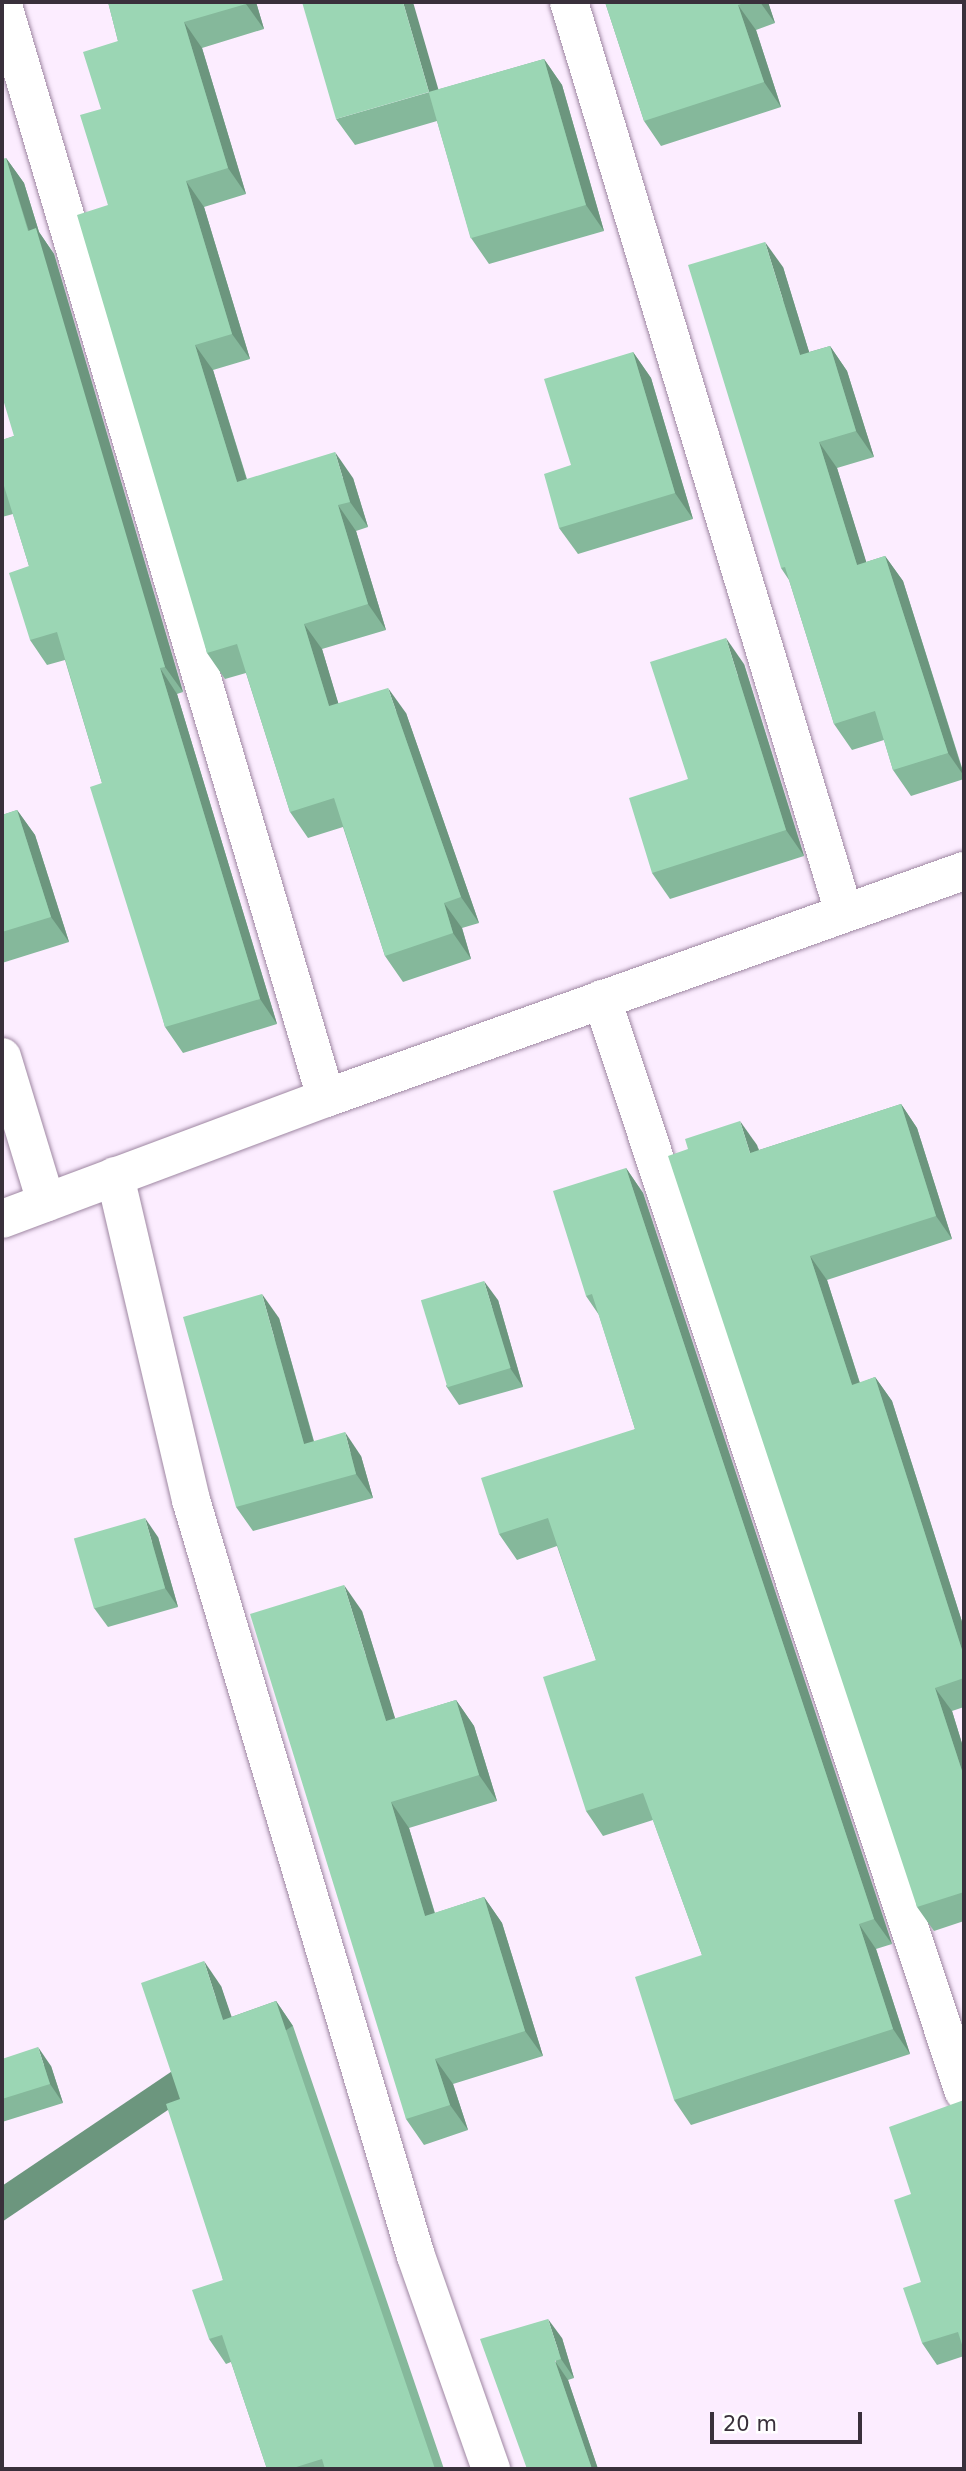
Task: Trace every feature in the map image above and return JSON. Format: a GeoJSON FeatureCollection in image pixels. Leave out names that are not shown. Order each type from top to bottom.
{"type":"FeatureCollection","features":[{"type":"Feature","properties":{"kind":"street"},"geometry":{"type":"LineString","coordinates":[[2,2],[326,1098]]}},
{"type":"Feature","properties":{"kind":"street"},"geometry":{"type":"LineString","coordinates":[[569,2],[844,913]]}},
{"type":"Feature","properties":{"kind":"street"},"geometry":{"type":"LineString","coordinates":[[2,1219],[326,1098],[964,871]]}},
{"type":"Feature","properties":{"kind":"street"},"geometry":{"type":"LineString","coordinates":[[602,999],[964,2092]]}},
{"type":"Feature","properties":{"kind":"street"},"geometry":{"type":"LineString","coordinates":[[2,1058],[46,1202]]}},
{"type":"Feature","properties":{"kind":"street"},"geometry":{"type":"LineString","coordinates":[[115,1176],[191,1500],[416,2256],[491,2469]]}},
{"type":"Feature","properties":{"kind":"building"},"geometry":{"type":"Polygon","coordinates":[[[108,2],[246,2],[184,22],[228,168],[186,181],[232,334],[195,345],[237,482],[335,452],[350,502],[338,505],[368,604],[304,624],[329,706],[388,688],[461,897],[444,903],[453,933],[385,956],[334,798],[290,812],[237,644],[207,653],[77,215],[108,205],[80,115],[101,109],[83,52],[118,41],[108,2]]]}},
{"type":"Feature","properties":{"kind":"building"},"geometry":{"type":"Polygon","coordinates":[[[302,2],[403,2],[429,92],[336,119],[302,2]]]}},
{"type":"Feature","properties":{"kind":"building"},"geometry":{"type":"Polygon","coordinates":[[[605,2],[747,2],[738,5],[764,82],[644,121],[605,2]]]}},
{"type":"Feature","properties":{"kind":"building"},"geometry":{"type":"Polygon","coordinates":[[[544,59],[586,205],[471,238],[429,92],[544,59]]]}},
{"type":"Feature","properties":{"kind":"building"},"geometry":{"type":"Polygon","coordinates":[[[6,158],[28,231],[36,228],[165,667],[160,668],[260,999],[165,1027],[90,787],[102,783],[57,632],[30,640],[9,573],[29,566],[2,486],[2,440],[14,436],[2,396],[2,159],[6,158]]]}},
{"type":"Feature","properties":{"kind":"building"},"geometry":{"type":"Polygon","coordinates":[[[765,242],[800,355],[830,346],[856,431],[819,442],[857,565],[885,556],[948,753],[893,770],[875,711],[834,724],[785,567],[781,568],[688,265],[765,242]]]}},
{"type":"Feature","properties":{"kind":"building"},"geometry":{"type":"Polygon","coordinates":[[[633,352],[675,493],[559,528],[544,474],[571,465],[544,379],[633,352]]]}},
{"type":"Feature","properties":{"kind":"building"},"geometry":{"type":"Polygon","coordinates":[[[726,638],[786,830],[652,873],[629,798],[688,779],[650,662],[726,638]]]}},
{"type":"Feature","properties":{"kind":"building"},"geometry":{"type":"Polygon","coordinates":[[[17,810],[51,917],[2,932],[2,815],[17,810]]]}},
{"type":"Feature","properties":{"kind":"building"},"geometry":{"type":"Polygon","coordinates":[[[901,1104],[936,1216],[810,1256],[852,1385],[875,1377],[964,1656],[964,1678],[935,1688],[964,1777],[964,1892],[917,1907],[668,1156],[688,1149],[685,1139],[740,1121],[750,1153],[901,1104]]]}},
{"type":"Feature","properties":{"kind":"building"},"geometry":{"type":"Polygon","coordinates":[[[626,1168],[874,1919],[859,1924],[893,2029],[674,2100],[635,1977],[702,1955],[643,1793],[586,1811],[543,1677],[596,1660],[548,1518],[499,1534],[481,1478],[635,1429],[592,1294],[586,1296],[553,1191],[626,1168]]]}},
{"type":"Feature","properties":{"kind":"building"},"geometry":{"type":"Polygon","coordinates":[[[484,1281],[511,1368],[447,1387],[421,1300],[484,1281]]]}},
{"type":"Feature","properties":{"kind":"building"},"geometry":{"type":"Polygon","coordinates":[[[262,1294],[304,1444],[345,1432],[356,1474],[236,1507],[183,1317],[262,1294]]]}},
{"type":"Feature","properties":{"kind":"building"},"geometry":{"type":"Polygon","coordinates":[[[145,1518],[165,1588],[94,1609],[74,1538],[145,1518]]]}},
{"type":"Feature","properties":{"kind":"building"},"geometry":{"type":"Polygon","coordinates":[[[344,1585],[386,1721],[456,1700],[479,1775],[391,1802],[425,1916],[484,1897],[525,2031],[435,2059],[450,2105],[406,2119],[250,1614],[344,1585]]]}},
{"type":"Feature","properties":{"kind":"building"},"geometry":{"type":"Polygon","coordinates":[[[204,1961],[223,2020],[276,2001],[435,2469],[325,2469],[322,2459],[290,2469],[267,2469],[222,2335],[209,2339],[192,2290],[223,2280],[166,2104],[180,2099],[141,1983],[204,1961]]]}},
{"type":"Feature","properties":{"kind":"building"},"geometry":{"type":"Polygon","coordinates":[[[38,2047],[50,2084],[2,2099],[2,2059],[38,2047]]]}},
{"type":"Feature","properties":{"kind":"building"},"geometry":{"type":"Polygon","coordinates":[[[964,2100],[964,2351],[958,2332],[922,2343],[903,2288],[921,2282],[894,2200],[911,2194],[889,2127],[964,2100]]]}},
{"type":"Feature","properties":{"kind":"building"},"geometry":{"type":"Polygon","coordinates":[[[548,2319],[561,2359],[555,2361],[592,2469],[527,2469],[480,2339],[548,2319]]]}}]}
